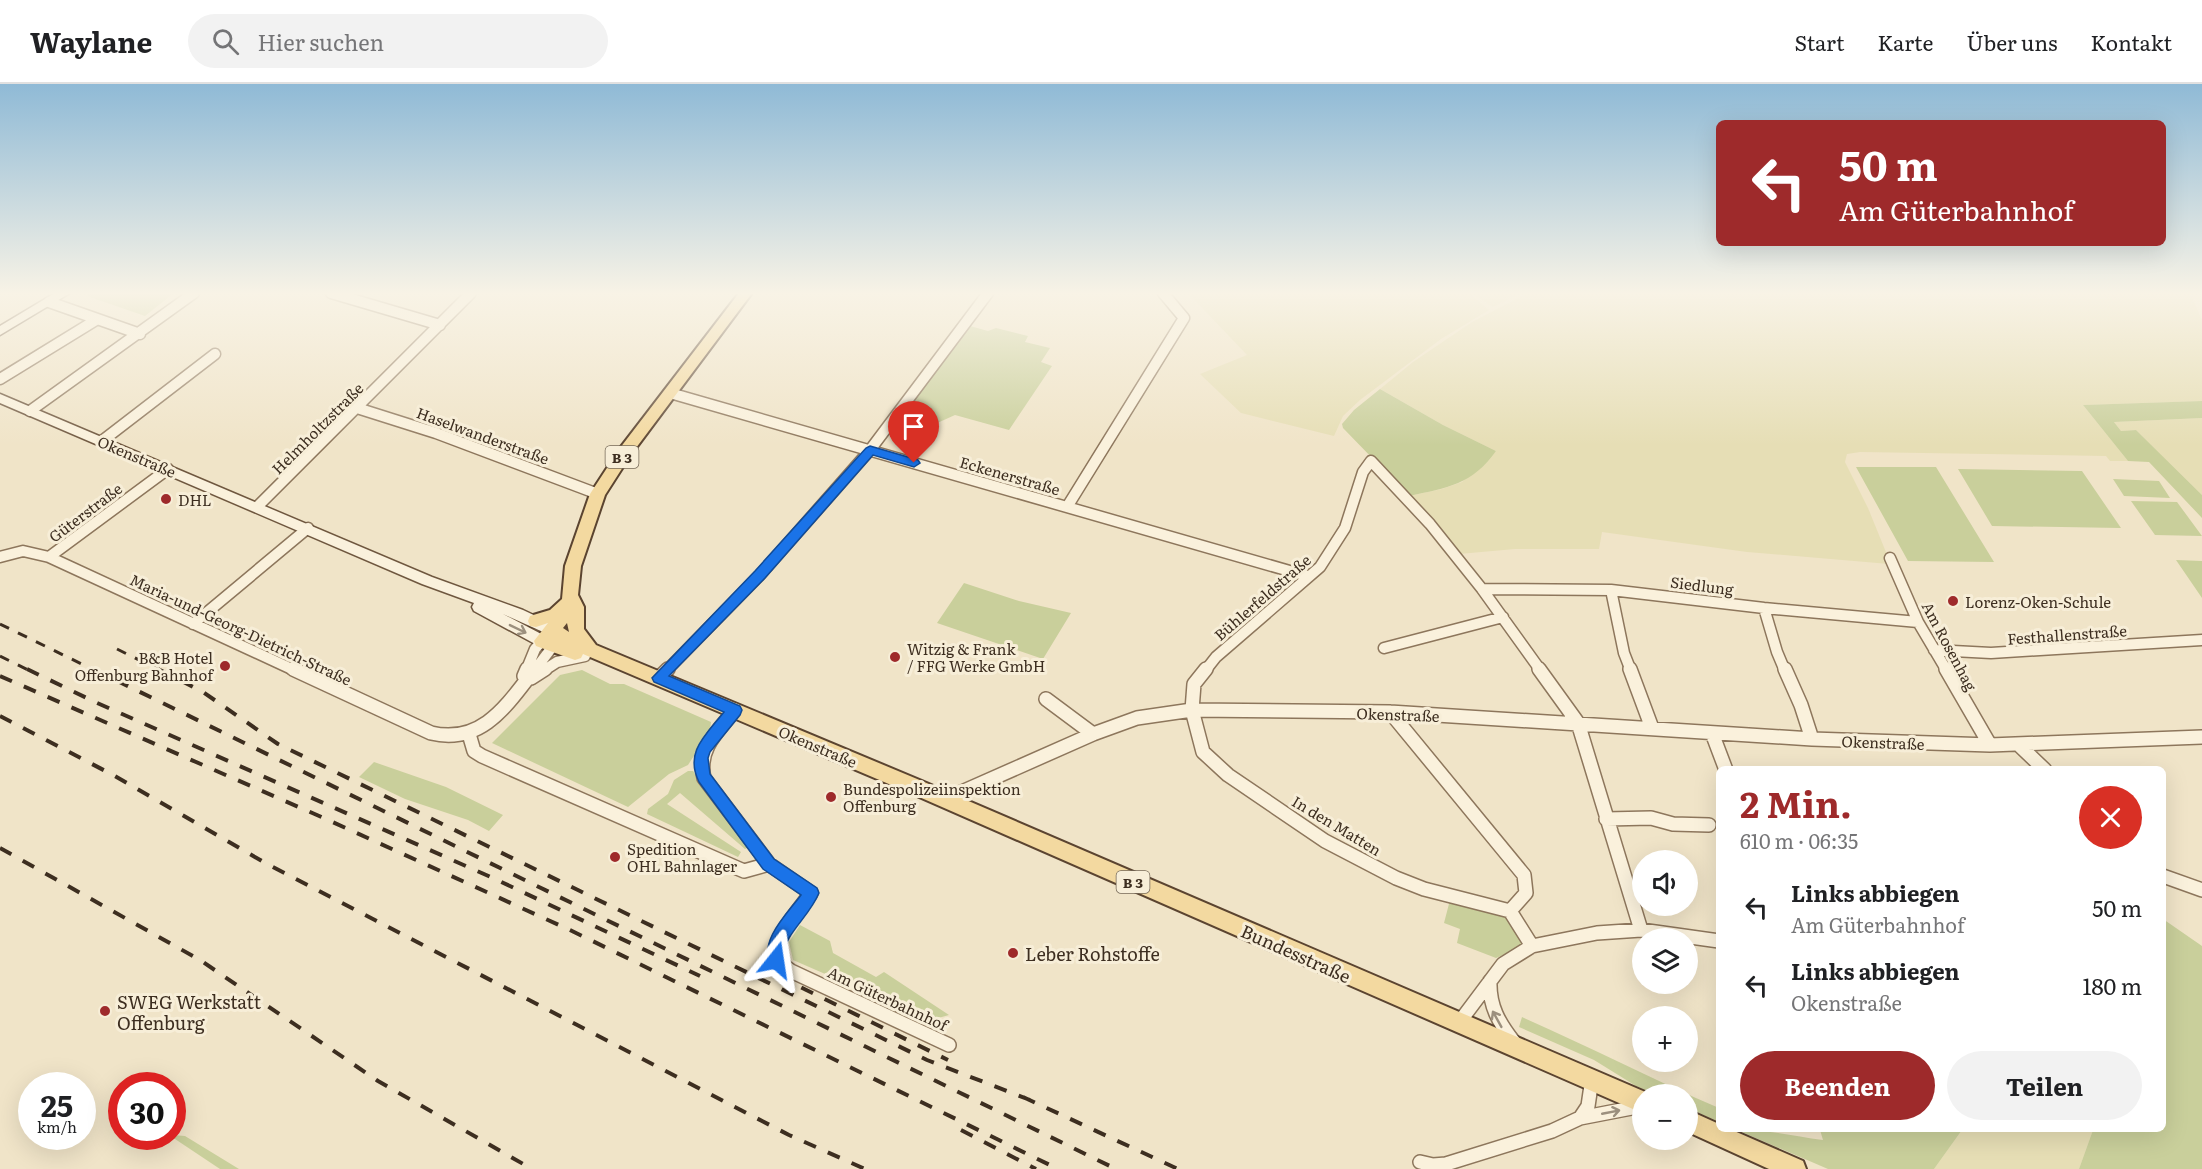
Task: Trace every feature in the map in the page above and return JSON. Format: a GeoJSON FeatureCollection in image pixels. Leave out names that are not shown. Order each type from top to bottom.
{"type":"FeatureCollection","features":[{"type":"Feature","properties":{"kind":"main road","name":"B 3"},"geometry":{"type":"LineString","coordinates":[[552,638],[569,606],[573,566],[598,494],[625,452],[708,344]]}},
{"type":"Feature","properties":{"kind":"main road","name":"Okenstraße"},"geometry":{"type":"LineString","coordinates":[[0,398],[258,506],[459,594],[536,621],[552,638]]}},
{"type":"Feature","properties":{"kind":"main road","name":"Okenstraße"},"geometry":{"type":"LineString","coordinates":[[459,594],[500,620],[640,670],[950,802]]}},
{"type":"Feature","properties":{"kind":"main road","name":"B 3"},"geometry":{"type":"LineString","coordinates":[[571,594],[576,606],[574,624],[588,653]]}},
{"type":"Feature","properties":{"kind":"main road"},"geometry":{"type":"LineString","coordinates":[[536,621],[556,614],[571,594]]}},
{"type":"Feature","properties":{"kind":"main road"},"geometry":{"type":"LineString","coordinates":[[552,638],[574,624]]}},
{"type":"Feature","properties":{"kind":"main road","name":"Bundesstraße"},"geometry":{"type":"LineString","coordinates":[[950,802],[1458,1024],[1632,1097]]}},
{"type":"Feature","properties":{"kind":"main road"},"geometry":{"type":"LineString","coordinates":[[1698,1125],[1796,1169]]}},
{"type":"Feature","properties":{"kind":"street"},"geometry":{"type":"LineString","coordinates":[[0,379],[58,344]]}},
{"type":"Feature","properties":{"kind":"street"},"geometry":{"type":"LineString","coordinates":[[30,411],[126,344]]}},
{"type":"Feature","properties":{"kind":"street","name":"Helmholtzstraße"},"geometry":{"type":"LineString","coordinates":[[258,506],[421,344]]}},
{"type":"Feature","properties":{"kind":"street"},"geometry":{"type":"LineString","coordinates":[[659,678],[760,575],[870,450],[950,344]]}},
{"type":"Feature","properties":{"kind":"street"},"geometry":{"type":"LineString","coordinates":[[1067,507],[1168,344]]}},
{"type":"Feature","properties":{"kind":"street"},"geometry":{"type":"LineString","coordinates":[[102,441],[215,354]]}},
{"type":"Feature","properties":{"kind":"street","name":"Eckenerstraße"},"geometry":{"type":"LineString","coordinates":[[670,393],[1307,576]]}},
{"type":"Feature","properties":{"kind":"street","name":"Haselwanderstraße"},"geometry":{"type":"LineString","coordinates":[[357,408],[436,433],[598,494]]}},
{"type":"Feature","properties":{"kind":"street","name":"Bühlerfeldstraße"},"geometry":{"type":"LineString","coordinates":[[1192,710],[1194,684],[1216,657],[1320,567],[1331,553],[1351,514],[1365,471],[1371,461],[1430,524],[1482,589],[1578,723],[1640,928]]}},
{"type":"Feature","properties":{"kind":"street","name":"Güterstraße"},"geometry":{"type":"LineString","coordinates":[[49,557],[168,469]]}},
{"type":"Feature","properties":{"kind":"street"},"geometry":{"type":"LineString","coordinates":[[193,624],[308,528]]}},
{"type":"Feature","properties":{"kind":"street","name":"Maria-und-Georg-Dietrich-Straße"},"geometry":{"type":"LineString","coordinates":[[0,557],[23,551],[49,557],[431,733],[447,736],[469,734]]}},
{"type":"Feature","properties":{"kind":"street","name":"Am Rosenhag"},"geometry":{"type":"LineString","coordinates":[[1890,558],[1918,622],[1990,745]]}},
{"type":"Feature","properties":{"kind":"street","name":"Siedlung"},"geometry":{"type":"LineString","coordinates":[[1482,589],[1611,590],[1764,608],[1918,622]]}},
{"type":"Feature","properties":{"kind":"street"},"geometry":{"type":"LineString","coordinates":[[1611,590],[1624,653],[1652,728]]}},
{"type":"Feature","properties":{"kind":"street"},"geometry":{"type":"LineString","coordinates":[[1764,608],[1777,652],[1801,705],[1812,740]]}},
{"type":"Feature","properties":{"kind":"street"},"geometry":{"type":"LineString","coordinates":[[1384,648],[1503,617]]}},
{"type":"Feature","properties":{"kind":"street"},"geometry":{"type":"LineString","coordinates":[[552,638],[519,687],[485,724],[469,734],[474,751],[744,871],[769,864]]}},
{"type":"Feature","properties":{"kind":"street","name":"Festhallenstraße"},"geometry":{"type":"LineString","coordinates":[[1934,650],[1991,653],[2202,640]]}},
{"type":"Feature","properties":{"kind":"street"},"geometry":{"type":"LineString","coordinates":[[519,687],[551,665],[588,653]]}},
{"type":"Feature","properties":{"kind":"street"},"geometry":{"type":"LineString","coordinates":[[1046,699],[1093,734]]}},
{"type":"Feature","properties":{"kind":"street","name":"Am Güterbahnhof"},"geometry":{"type":"LineString","coordinates":[[735,710],[704,748],[700,758],[700,768],[704,778],[769,864],[811,893],[781,935],[775,951],[776,960],[791,970],[949,1045]]}},
{"type":"Feature","properties":{"kind":"street","name":"Okenstraße"},"geometry":{"type":"LineString","coordinates":[[950,802],[955,795],[1093,734],[1137,718],[1192,710],[1390,712],[1812,740],[2020,746],[2202,737]]}},
{"type":"Feature","properties":{"kind":"street","name":"In den Matten"},"geometry":{"type":"LineString","coordinates":[[1192,710],[1203,752],[1228,775],[1325,841],[1396,878],[1424,889],[1510,911]]}},
{"type":"Feature","properties":{"kind":"street"},"geometry":{"type":"LineString","coordinates":[[1390,712],[1524,875],[1526,893],[1510,911],[1532,946]]}},
{"type":"Feature","properties":{"kind":"street"},"geometry":{"type":"LineString","coordinates":[[1712,733],[1724,766]]}},
{"type":"Feature","properties":{"kind":"street"},"geometry":{"type":"LineString","coordinates":[[2020,746],[2041,766]]}},
{"type":"Feature","properties":{"kind":"street"},"geometry":{"type":"LineString","coordinates":[[1606,819],[1651,818],[1673,824],[1709,825]]}},
{"type":"Feature","properties":{"kind":"street"},"geometry":{"type":"LineString","coordinates":[[2166,877],[2202,890]]}},
{"type":"Feature","properties":{"kind":"street"},"geometry":{"type":"LineString","coordinates":[[1458,1024],[1503,964],[1532,946],[1596,933],[1632,931]]}},
{"type":"Feature","properties":{"kind":"street"},"geometry":{"type":"LineString","coordinates":[[1698,938],[1716,941]]}},
{"type":"Feature","properties":{"kind":"street"},"geometry":{"type":"LineString","coordinates":[[1490,980],[1489,993],[1492,1011],[1501,1026],[1522,1050]]}},
{"type":"Feature","properties":{"kind":"street"},"geometry":{"type":"LineString","coordinates":[[1580,1118],[1587,1106],[1592,1079]]}},
{"type":"Feature","properties":{"kind":"street"},"geometry":{"type":"LineString","coordinates":[[1420,1162],[1433,1165],[1446,1164],[1552,1131],[1580,1118],[1632,1108]]}},
{"type":"Feature","properties":{"kind":"shaded area"},"geometry":{"type":"Polygon","coordinates":[[[1236,344],[1435,344],[1360,400],[1343,416],[1334,436],[1241,413],[1200,374],[1247,355],[1236,344]]]}},
{"type":"Feature","properties":{"kind":"shaded area"},"geometry":{"type":"Polygon","coordinates":[[[1440,344],[2202,344],[2202,401],[2083,405],[2128,461],[2110,461],[2106,456],[1860,452],[1847,454],[1845,462],[1868,508],[1889,564],[1747,552],[1602,532],[1599,549],[1515,549],[1459,554],[1409,496],[1462,482],[1496,451],[1443,425],[1380,389],[1440,344]]]}},
{"type":"Feature","properties":{"kind":"shaded area"},"geometry":{"type":"Polygon","coordinates":[[[2202,418],[2202,495],[2136,430],[2121,431],[2114,422],[2202,418]]]}},
{"type":"Feature","properties":{"kind":"shaded area"},"geometry":{"type":"Polygon","coordinates":[[[1961,1132],[2092,1132],[2079,1169],[1934,1169],[1961,1132]]]}},
{"type":"Feature","properties":{"kind":"green space"},"geometry":{"type":"Polygon","coordinates":[[[957,344],[1032,344],[1050,348],[1041,362],[1052,366],[1009,430],[955,415],[935,424],[923,422],[917,429],[897,423],[957,344]]]}},
{"type":"Feature","properties":{"kind":"green space"},"geometry":{"type":"Polygon","coordinates":[[[1380,389],[1443,425],[1496,451],[1478,471],[1468,478],[1447,487],[1409,496],[1343,428],[1342,424],[1354,410],[1380,389]]]}},
{"type":"Feature","properties":{"kind":"green space"},"geometry":{"type":"Polygon","coordinates":[[[2202,401],[2202,418],[2114,422],[2121,431],[2136,430],[2202,495],[2202,518],[2149,462],[2128,461],[2083,405],[2202,401]]]}},
{"type":"Feature","properties":{"kind":"green space"},"geometry":{"type":"Polygon","coordinates":[[[1856,467],[1936,467],[1994,562],[1908,561],[1856,467]]]}},
{"type":"Feature","properties":{"kind":"green space"},"geometry":{"type":"Polygon","coordinates":[[[1958,469],[2082,471],[2121,528],[1992,526],[1958,469]]]}},
{"type":"Feature","properties":{"kind":"green space"},"geometry":{"type":"Polygon","coordinates":[[[2113,479],[2159,481],[2170,498],[2124,496],[2113,479]]]}},
{"type":"Feature","properties":{"kind":"green space"},"geometry":{"type":"Polygon","coordinates":[[[2131,501],[2177,502],[2202,536],[2155,535],[2131,501]]]}},
{"type":"Feature","properties":{"kind":"green space"},"geometry":{"type":"Polygon","coordinates":[[[2176,560],[2202,561],[2202,598],[2176,560]]]}},
{"type":"Feature","properties":{"kind":"green space"},"geometry":{"type":"Polygon","coordinates":[[[964,583],[1019,601],[1071,613],[1043,659],[937,623],[964,583]]]}},
{"type":"Feature","properties":{"kind":"green space"},"geometry":{"type":"Polygon","coordinates":[[[582,670],[610,684],[624,684],[711,722],[710,731],[688,765],[669,774],[628,807],[492,743],[560,675],[582,670]]]}},
{"type":"Feature","properties":{"kind":"green space"},"geometry":{"type":"Polygon","coordinates":[[[374,762],[446,787],[503,815],[489,831],[468,820],[405,799],[359,777],[374,762]]]}},
{"type":"Feature","properties":{"kind":"green space"},"geometry":{"type":"Polygon","coordinates":[[[688,771],[693,771],[751,846],[745,849],[680,793],[667,804],[741,852],[738,857],[647,814],[648,809],[668,794],[674,780],[688,771]]]}},
{"type":"Feature","properties":{"kind":"green space"},"geometry":{"type":"Polygon","coordinates":[[[1450,900],[1502,916],[1509,914],[1527,940],[1524,946],[1496,958],[1457,943],[1460,929],[1444,923],[1450,900]]]}},
{"type":"Feature","properties":{"kind":"green space"},"geometry":{"type":"Polygon","coordinates":[[[2166,921],[2202,946],[2202,1169],[2079,1169],[2092,1132],[2166,1132],[2166,921]]]}},
{"type":"Feature","properties":{"kind":"green space"},"geometry":{"type":"Polygon","coordinates":[[[800,925],[830,941],[833,953],[876,977],[884,972],[949,1015],[931,1020],[793,960],[789,942],[800,925]]]}},
{"type":"Feature","properties":{"kind":"green space"},"geometry":{"type":"Polygon","coordinates":[[[1522,1017],[1632,1068],[1632,1072],[1640,1072],[1665,1084],[1633,1084],[1594,1060],[1519,1027],[1522,1017]]]}},
{"type":"Feature","properties":{"kind":"green space"},"geometry":{"type":"Polygon","coordinates":[[[1698,1099],[1716,1107],[1716,1121],[1698,1113],[1698,1099]]]}},
{"type":"Feature","properties":{"kind":"green space"},"geometry":{"type":"Polygon","coordinates":[[[1742,1132],[1769,1132],[1823,1140],[1821,1132],[1961,1132],[1934,1169],[1828,1169],[1742,1132]]]}},
{"type":"Feature","properties":{"kind":"green space"},"geometry":{"type":"Polygon","coordinates":[[[186,1137],[239,1169],[220,1169],[186,1146],[186,1137]]]}},
{"type":"Feature","properties":{"kind":"railway"},"geometry":{"type":"LineString","coordinates":[[0,624],[96,671]]}},
{"type":"Feature","properties":{"kind":"railway"},"geometry":{"type":"LineString","coordinates":[[117,649],[161,671]]}},
{"type":"Feature","properties":{"kind":"railway"},"geometry":{"type":"LineString","coordinates":[[0,656],[30,671]]}},
{"type":"Feature","properties":{"kind":"railway"},"geometry":{"type":"LineString","coordinates":[[27,669],[95,702],[493,878],[700,976]]}},
{"type":"Feature","properties":{"kind":"railway"},"geometry":{"type":"LineString","coordinates":[[93,669],[1116,1169]]}},
{"type":"Feature","properties":{"kind":"railway"},"geometry":{"type":"LineString","coordinates":[[158,669],[203,692],[278,744],[927,1060],[1027,1099]]}},
{"type":"Feature","properties":{"kind":"railway"},"geometry":{"type":"LineString","coordinates":[[0,676],[326,819],[570,930],[1058,1169]]}},
{"type":"Feature","properties":{"kind":"railway"},"geometry":{"type":"LineString","coordinates":[[0,716],[115,776],[267,864],[789,1135],[865,1169]]}},
{"type":"Feature","properties":{"kind":"railway"},"geometry":{"type":"LineString","coordinates":[[0,848],[200,960],[378,1081],[532,1169]]}},
{"type":"Feature","properties":{"kind":"railway"},"geometry":{"type":"LineString","coordinates":[[778,976],[948,1060]]}},
{"type":"Feature","properties":{"kind":"railway"},"geometry":{"type":"LineString","coordinates":[[1023,1097],[1027,1099]]}},
{"type":"Feature","properties":{"kind":"railway"},"geometry":{"type":"LineString","coordinates":[[1027,1099],[1178,1169]]}},
{"type":"Feature","properties":{"kind":"railway"},"geometry":{"type":"LineString","coordinates":[[961,1130],[1036,1169]]}},
{"type":"Feature","properties":{"kind":"place","name":"DHL"},"geometry":{"type":"Point","coordinates":[166,499]}},
{"type":"Feature","properties":{"kind":"place","name":"Lorenz-Oken-Schule"},"geometry":{"type":"Point","coordinates":[1953,601]}},
{"type":"Feature","properties":{"kind":"place","name":"Witzig & Frank / FFG Werke GmbH"},"geometry":{"type":"Point","coordinates":[895,657]}},
{"type":"Feature","properties":{"kind":"place","name":"B&B Hotel Offenburg Bahnhof"},"geometry":{"type":"Point","coordinates":[225,666]}},
{"type":"Feature","properties":{"kind":"place","name":"Bundespolizeiinspektion Offenburg"},"geometry":{"type":"Point","coordinates":[831,797]}},
{"type":"Feature","properties":{"kind":"place","name":"Spedition OHL Bahnlager"},"geometry":{"type":"Point","coordinates":[615,857]}},
{"type":"Feature","properties":{"kind":"place","name":"Leber Rohstoffe"},"geometry":{"type":"Point","coordinates":[1013,953]}},
{"type":"Feature","properties":{"kind":"place","name":"SWEG Werkstatt Offenburg"},"geometry":{"type":"Point","coordinates":[105,1011]}},
{"type":"Feature","properties":{"kind":"route"},"geometry":{"type":"LineString","coordinates":[[776,960],[775,951],[781,935],[811,893],[769,864],[704,778],[700,768],[700,758],[704,748],[735,710],[659,678],[760,575],[870,450],[914,463]]}}]}
